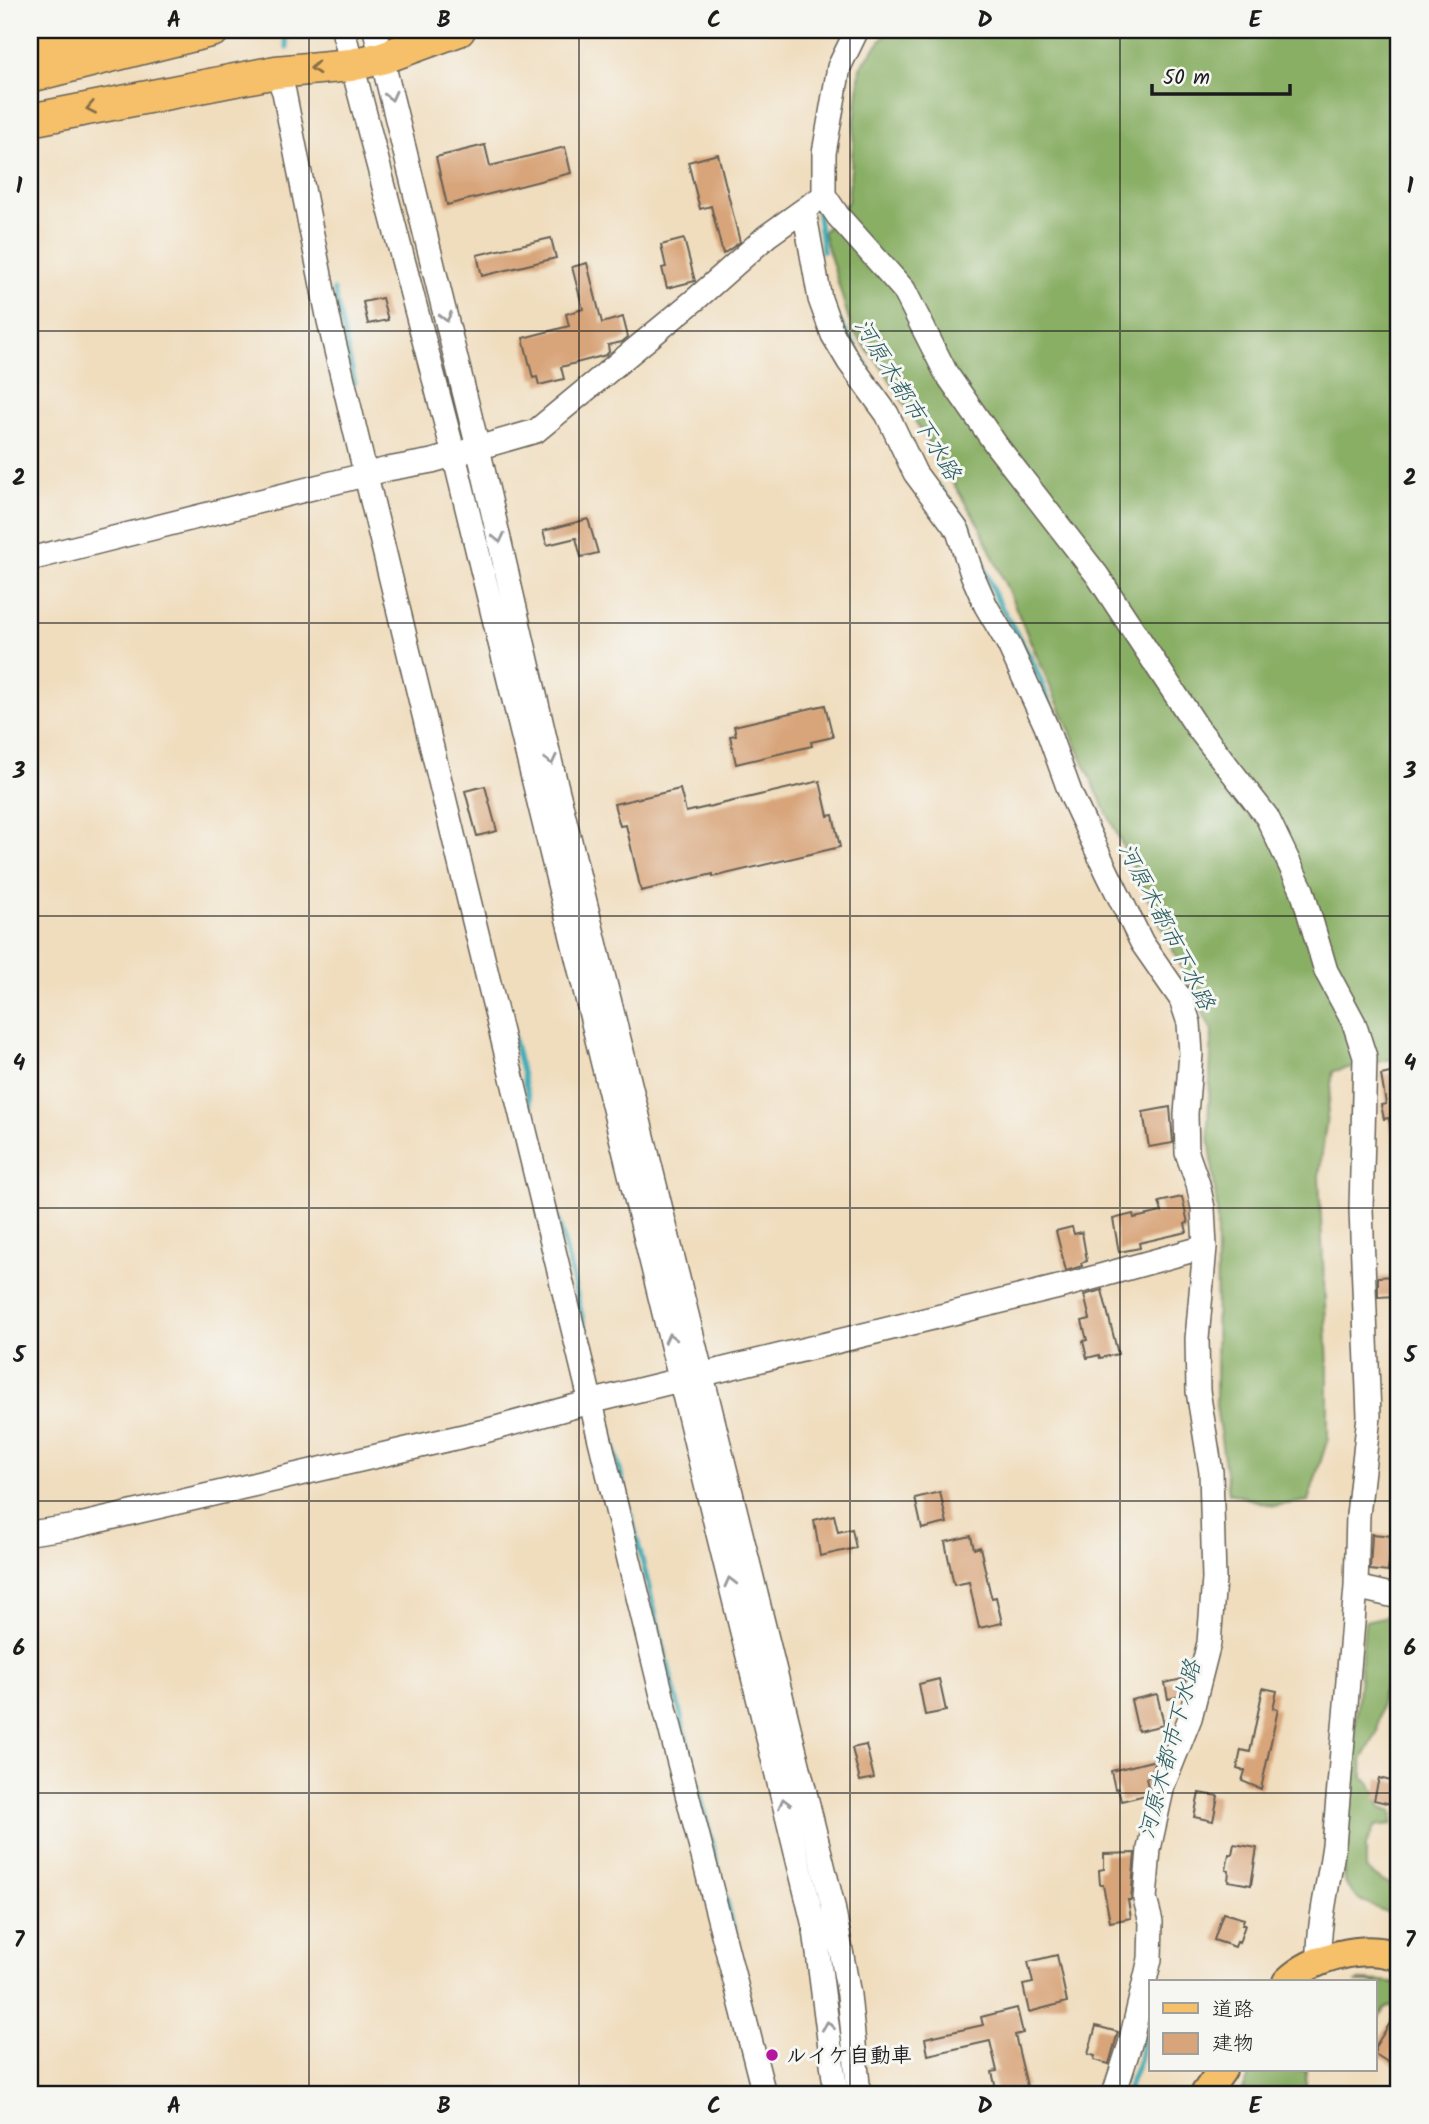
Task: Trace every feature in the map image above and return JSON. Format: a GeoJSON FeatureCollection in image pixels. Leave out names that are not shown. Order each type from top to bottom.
{"type":"FeatureCollection","features":[{"type":"Feature","properties":{"kind":"highway"},"geometry":{"type":"LineString","coordinates":[[30,50],[111,30]]}},
{"type":"Feature","properties":{"kind":"highway"},"geometry":{"type":"LineString","coordinates":[[30,121],[276,72],[351,65],[379,44],[459,30]]}},
{"type":"Feature","properties":{"kind":"highway"},"geometry":{"type":"LineString","coordinates":[[30,76],[209,31]]}},
{"type":"Feature","properties":{"kind":"main road"},"geometry":{"type":"LineString","coordinates":[[1290,1980],[1319,1961],[1352,1951],[1393,1954],[1399,1957]]}},
{"type":"Feature","properties":{"kind":"main road"},"geometry":{"type":"LineString","coordinates":[[1205,2094],[1221,2072]]}},
{"type":"Feature","properties":{"kind":"street"},"geometry":{"type":"LineString","coordinates":[[343,30],[691,1378],[833,1906],[849,1996],[859,2094]]}},
{"type":"Feature","properties":{"kind":"street"},"geometry":{"type":"LineString","coordinates":[[857,30],[839,67],[824,153],[824,195],[838,216],[904,290],[946,373],[1097,575],[1197,727],[1267,817],[1302,890],[1325,971],[1354,1023],[1366,1057],[1361,1209],[1369,1416],[1358,1515],[1356,1587],[1334,1845],[1319,1937],[1319,1961]]}},
{"type":"Feature","properties":{"kind":"street"},"geometry":{"type":"LineString","coordinates":[[379,44],[478,448],[815,1930],[835,2094]]}},
{"type":"Feature","properties":{"kind":"street"},"geometry":{"type":"LineString","coordinates":[[276,72],[284,92],[326,308],[366,476],[666,1712],[764,2094]]}},
{"type":"Feature","properties":{"kind":"street"},"geometry":{"type":"LineString","coordinates":[[30,559],[454,455],[536,431],[696,299],[767,236],[824,195]]}},
{"type":"Feature","properties":{"kind":"street"},"geometry":{"type":"LineString","coordinates":[[804,209],[820,299],[834,335],[849,362],[887,414],[915,473],[958,531],[986,606],[1010,645],[1046,726],[1071,795],[1107,872],[1142,943],[1181,999],[1189,1023],[1191,1054],[1186,1114],[1187,1153],[1203,1209],[1205,1247],[1197,1352],[1198,1391],[1211,1472],[1214,1579],[1209,1643],[1190,1718],[1163,1786],[1152,1836],[1145,1899],[1151,1922],[1150,1959],[1130,2044],[1114,2094]]}},
{"type":"Feature","properties":{"kind":"street"},"geometry":{"type":"LineString","coordinates":[[30,1532],[71,1527],[485,1431],[590,1402],[1067,1285],[1205,1247]]}},
{"type":"Feature","properties":{"kind":"street"},"geometry":{"type":"LineString","coordinates":[[1356,1587],[1399,1597]]}},
{"type":"Feature","properties":{"kind":"green space"},"geometry":{"type":"Polygon","coordinates":[[[889,30],[1399,30],[1399,1058],[1333,1071],[1319,1176],[1328,1366],[1328,1438],[1308,1501],[1274,1506],[1229,1493],[1216,1406],[1217,1209],[1208,1126],[1212,1031],[1095,788],[980,527],[885,372],[852,330],[823,232],[848,202],[860,67],[889,30]]]}},
{"type":"Feature","properties":{"kind":"green space"},"geometry":{"type":"Polygon","coordinates":[[[1399,1613],[1399,1674],[1391,1672],[1382,1694],[1377,1733],[1362,1760],[1363,1778],[1371,1784],[1381,1808],[1393,1812],[1392,1824],[1375,1826],[1366,1845],[1366,1869],[1384,1882],[1399,1886],[1399,1917],[1360,1900],[1348,1889],[1344,1877],[1344,1847],[1365,1621],[1399,1613]]]}},
{"type":"Feature","properties":{"kind":"green space"},"geometry":{"type":"Polygon","coordinates":[[[1376,1981],[1399,1985],[1399,2003],[1387,2008],[1376,2020],[1376,1981]]]}},
{"type":"Feature","properties":{"kind":"green space"},"geometry":{"type":"Polygon","coordinates":[[[1251,2072],[1306,2072],[1306,2094],[1241,2094],[1251,2072]]]}},
{"type":"Feature","properties":{"kind":"building"},"geometry":{"type":"Polygon","coordinates":[[[485,145],[490,166],[565,147],[571,173],[447,205],[436,157],[485,145]]]}},
{"type":"Feature","properties":{"kind":"building"},"geometry":{"type":"Polygon","coordinates":[[[718,154],[740,242],[723,254],[711,206],[700,209],[688,162],[718,154]]]}},
{"type":"Feature","properties":{"kind":"building"},"geometry":{"type":"Polygon","coordinates":[[[551,238],[556,258],[482,276],[477,255],[551,238]]]}},
{"type":"Feature","properties":{"kind":"building"},"geometry":{"type":"Polygon","coordinates":[[[684,239],[695,281],[667,288],[662,268],[666,267],[661,245],[684,239]]]}},
{"type":"Feature","properties":{"kind":"building"},"geometry":{"type":"Polygon","coordinates":[[[587,263],[602,323],[623,317],[628,337],[622,342],[608,345],[609,352],[606,355],[561,367],[564,379],[539,385],[537,377],[533,378],[523,338],[569,326],[566,314],[583,309],[572,267],[587,263]]]}},
{"type":"Feature","properties":{"kind":"building"},"geometry":{"type":"Polygon","coordinates":[[[382,298],[388,320],[368,324],[363,302],[382,298]]]}},
{"type":"Feature","properties":{"kind":"building"},"geometry":{"type":"Polygon","coordinates":[[[588,519],[598,553],[581,557],[576,538],[547,545],[543,531],[588,519]]]}},
{"type":"Feature","properties":{"kind":"building"},"geometry":{"type":"Polygon","coordinates":[[[825,705],[833,737],[811,742],[812,746],[736,764],[730,736],[736,735],[734,726],[825,705]]]}},
{"type":"Feature","properties":{"kind":"building"},"geometry":{"type":"Polygon","coordinates":[[[820,781],[828,816],[833,815],[840,847],[641,891],[626,825],[620,826],[614,804],[680,789],[686,812],[820,781]]]}},
{"type":"Feature","properties":{"kind":"building"},"geometry":{"type":"Polygon","coordinates":[[[485,786],[497,831],[477,836],[465,791],[485,786]]]}},
{"type":"Feature","properties":{"kind":"building"},"geometry":{"type":"Polygon","coordinates":[[[1399,1071],[1399,1132],[1392,1133],[1389,1118],[1384,1119],[1381,1105],[1386,1104],[1381,1075],[1399,1071]]]}},
{"type":"Feature","properties":{"kind":"building"},"geometry":{"type":"Polygon","coordinates":[[[1170,1107],[1173,1143],[1149,1147],[1143,1112],[1170,1107]]]}},
{"type":"Feature","properties":{"kind":"building"},"geometry":{"type":"Polygon","coordinates":[[[1182,1197],[1188,1223],[1185,1224],[1187,1232],[1139,1243],[1140,1248],[1119,1252],[1113,1219],[1133,1214],[1134,1218],[1162,1212],[1159,1202],[1182,1197]]]}},
{"type":"Feature","properties":{"kind":"building"},"geometry":{"type":"Polygon","coordinates":[[[1072,1227],[1074,1234],[1082,1232],[1087,1261],[1081,1263],[1082,1266],[1066,1271],[1056,1231],[1072,1227]]]}},
{"type":"Feature","properties":{"kind":"building"},"geometry":{"type":"Polygon","coordinates":[[[1395,1276],[1396,1296],[1378,1297],[1378,1277],[1395,1276]]]}},
{"type":"Feature","properties":{"kind":"building"},"geometry":{"type":"Polygon","coordinates":[[[1102,1290],[1118,1354],[1087,1358],[1083,1341],[1087,1340],[1082,1321],[1090,1319],[1084,1295],[1102,1290]]]}},
{"type":"Feature","properties":{"kind":"building"},"geometry":{"type":"Polygon","coordinates":[[[940,1492],[947,1523],[922,1529],[915,1498],[940,1492]]]}},
{"type":"Feature","properties":{"kind":"building"},"geometry":{"type":"Polygon","coordinates":[[[834,1515],[838,1532],[852,1529],[856,1548],[820,1556],[814,1520],[834,1515]]]}},
{"type":"Feature","properties":{"kind":"building"},"geometry":{"type":"Polygon","coordinates":[[[1372,1534],[1393,1536],[1388,1572],[1370,1570],[1372,1534]]]}},
{"type":"Feature","properties":{"kind":"building"},"geometry":{"type":"Polygon","coordinates":[[[971,1536],[974,1549],[980,1547],[990,1592],[992,1598],[996,1597],[1002,1623],[979,1628],[969,1582],[954,1585],[945,1542],[971,1536]]]}},
{"type":"Feature","properties":{"kind":"building"},"geometry":{"type":"Polygon","coordinates":[[[1186,1678],[1181,1696],[1168,1699],[1165,1683],[1186,1678]]]}},
{"type":"Feature","properties":{"kind":"building"},"geometry":{"type":"Polygon","coordinates":[[[939,1679],[946,1711],[925,1715],[919,1684],[939,1679]]]}},
{"type":"Feature","properties":{"kind":"building"},"geometry":{"type":"Polygon","coordinates":[[[1263,1688],[1277,1691],[1273,1708],[1278,1709],[1261,1789],[1242,1781],[1245,1771],[1237,1769],[1241,1750],[1250,1752],[1263,1688]]]}},
{"type":"Feature","properties":{"kind":"building"},"geometry":{"type":"Polygon","coordinates":[[[1157,1694],[1164,1725],[1138,1731],[1131,1700],[1157,1694]]]}},
{"type":"Feature","properties":{"kind":"building"},"geometry":{"type":"Polygon","coordinates":[[[866,1745],[874,1778],[860,1781],[852,1748],[866,1745]]]}},
{"type":"Feature","properties":{"kind":"building"},"geometry":{"type":"Polygon","coordinates":[[[1156,1760],[1151,1776],[1146,1778],[1146,1795],[1121,1801],[1111,1771],[1156,1760]]]}},
{"type":"Feature","properties":{"kind":"building"},"geometry":{"type":"Polygon","coordinates":[[[1379,1778],[1399,1783],[1399,1806],[1374,1800],[1379,1778]]]}},
{"type":"Feature","properties":{"kind":"building"},"geometry":{"type":"Polygon","coordinates":[[[1199,1793],[1218,1796],[1213,1821],[1194,1817],[1199,1793]]]}},
{"type":"Feature","properties":{"kind":"building"},"geometry":{"type":"Polygon","coordinates":[[[1234,1844],[1257,1848],[1251,1885],[1228,1881],[1229,1871],[1226,1870],[1234,1844]]]}},
{"type":"Feature","properties":{"kind":"building"},"geometry":{"type":"Polygon","coordinates":[[[1135,1853],[1131,1900],[1128,1900],[1131,1918],[1110,1922],[1103,1885],[1100,1885],[1099,1870],[1104,1869],[1104,1854],[1135,1853]]]}},
{"type":"Feature","properties":{"kind":"building"},"geometry":{"type":"Polygon","coordinates":[[[1223,1913],[1244,1919],[1242,1925],[1245,1925],[1235,1947],[1214,1940],[1223,1913]]]}},
{"type":"Feature","properties":{"kind":"building"},"geometry":{"type":"Polygon","coordinates":[[[1057,1955],[1067,2002],[1029,2012],[1023,1985],[1033,1983],[1028,1962],[1057,1955]]]}},
{"type":"Feature","properties":{"kind":"building"},"geometry":{"type":"Polygon","coordinates":[[[1017,2008],[1023,2033],[1015,2035],[1027,2086],[1020,2088],[1022,2094],[1007,2094],[1006,2091],[997,2093],[992,2072],[997,2071],[990,2041],[928,2055],[925,2038],[983,2025],[981,2017],[1017,2008]]]}},
{"type":"Feature","properties":{"kind":"building"},"geometry":{"type":"Polygon","coordinates":[[[1399,2009],[1399,2069],[1376,2055],[1376,2045],[1399,2009]]]}},
{"type":"Feature","properties":{"kind":"building"},"geometry":{"type":"Polygon","coordinates":[[[1096,2026],[1118,2032],[1109,2064],[1094,2060],[1095,2056],[1088,2054],[1096,2026]]]}},
{"type":"Feature","properties":{"kind":"waterway"},"geometry":{"type":"LineString","coordinates":[[284,30],[287,48]]}},
{"type":"Feature","properties":{"kind":"waterway","name":"河原木都市下水路"},"geometry":{"type":"LineString","coordinates":[[817,209],[823,251]]}},
{"type":"Feature","properties":{"kind":"waterway"},"geometry":{"type":"LineString","coordinates":[[334,290],[355,383]]}},
{"type":"Feature","properties":{"kind":"waterway","name":"河原木都市下水路"},"geometry":{"type":"LineString","coordinates":[[838,318],[869,370]]}},
{"type":"Feature","properties":{"kind":"waterway","name":"河原木都市下水路"},"geometry":{"type":"LineString","coordinates":[[939,486],[968,524],[995,596],[1032,660],[1087,802]]}},
{"type":"Feature","properties":{"kind":"waterway"},"geometry":{"type":"LineString","coordinates":[[513,1035],[601,1393]]}},
{"type":"Feature","properties":{"kind":"waterway"},"geometry":{"type":"LineString","coordinates":[[604,1406],[739,1950]]}},
{"type":"Feature","properties":{"kind":"waterway","name":"河原木都市下水路"},"geometry":{"type":"LineString","coordinates":[[1127,2091],[1139,2060],[1144,2034]]}},
{"type":"Feature","properties":{"kind":"place","name":"ルイケ自動車"},"geometry":{"type":"Point","coordinates":[772,2055]}}]}
